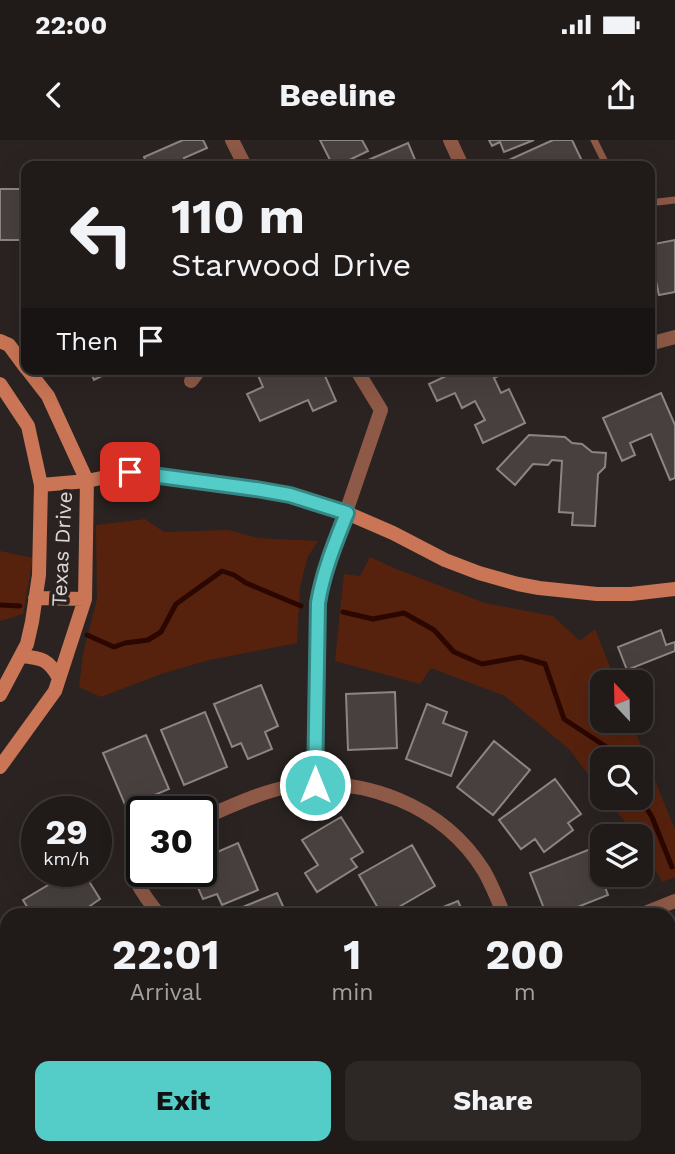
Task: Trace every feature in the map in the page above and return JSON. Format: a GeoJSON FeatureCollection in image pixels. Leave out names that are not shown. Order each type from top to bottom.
{"type":"FeatureCollection","features":[{"type":"Feature","properties":{"kind":"street"},"geometry":{"type":"LineString","coordinates":[[232,140],[242,161]]}},
{"type":"Feature","properties":{"kind":"street"},"geometry":{"type":"LineString","coordinates":[[450,140],[460,161]]}},
{"type":"Feature","properties":{"kind":"street"},"geometry":{"type":"LineString","coordinates":[[655,342],[675,337]]}},
{"type":"Feature","properties":{"kind":"street","name":"Texas Drive"},"geometry":{"type":"LineString","coordinates":[[0,341],[9,345],[21,360]]}},
{"type":"Feature","properties":{"kind":"street","name":"Texas Drive"},"geometry":{"type":"LineString","coordinates":[[0,767],[55,691],[85,599],[87,481],[48,396],[32,375]]}},
{"type":"Feature","properties":{"kind":"street"},"geometry":{"type":"LineString","coordinates":[[315,785],[318,603],[321,585],[381,410],[360,375]]}},
{"type":"Feature","properties":{"kind":"street","name":"Texas Drive"},"geometry":{"type":"LineString","coordinates":[[0,384],[28,426],[41,485],[39,575],[27,645],[0,695]]}},
{"type":"Feature","properties":{"kind":"street"},"geometry":{"type":"LineString","coordinates":[[41,485],[87,481],[130,472],[256,489],[290,495],[347,513],[444,560],[518,584],[584,593],[631,594],[675,589]]}},
{"type":"Feature","properties":{"kind":"street"},"geometry":{"type":"LineString","coordinates":[[35,598],[85,599]]}},
{"type":"Feature","properties":{"kind":"street"},"geometry":{"type":"LineString","coordinates":[[21,656],[47,661],[60,678]]}},
{"type":"Feature","properties":{"kind":"street"},"geometry":{"type":"LineString","coordinates":[[217,812],[265,793],[288,787],[352,787],[378,792],[412,805],[459,840],[476,860],[501,908]]}},
{"type":"Feature","properties":{"kind":"street"},"geometry":{"type":"LineString","coordinates":[[140,887],[154,908]]}},
{"type":"Feature","properties":{"kind":"street"},"geometry":{"type":"LineString","coordinates":[[658,908],[675,901]]}},
{"type":"Feature","properties":{"kind":"lane"},"geometry":{"type":"LineString","coordinates":[[594,140],[604,161]]}},
{"type":"Feature","properties":{"kind":"lane"},"geometry":{"type":"LineString","coordinates":[[655,202],[675,200]]}},
{"type":"Feature","properties":{"kind":"shaded area"},"geometry":{"type":"Polygon","coordinates":[[[145,519],[164,532],[228,530],[258,538],[318,541],[308,556],[300,587],[297,643],[209,660],[161,674],[101,697],[79,687],[83,654],[97,599],[96,525],[145,519]]]}},
{"type":"Feature","properties":{"kind":"shaded area"},"geometry":{"type":"Polygon","coordinates":[[[0,551],[33,558],[23,614],[0,621],[0,551]]]}},
{"type":"Feature","properties":{"kind":"shaded area"},"geometry":{"type":"Polygon","coordinates":[[[370,557],[485,603],[553,616],[580,641],[595,629],[611,670],[590,670],[590,733],[636,733],[641,747],[590,747],[590,777],[569,749],[505,696],[431,668],[420,684],[335,661],[344,574],[360,576],[370,557]]]}},
{"type":"Feature","properties":{"kind":"shaded area"},"geometry":{"type":"Polygon","coordinates":[[[653,776],[675,830],[675,877],[662,882],[653,866],[653,824],[627,824],[615,810],[653,810],[653,776]]]}},
{"type":"Feature","properties":{"kind":"building"},"geometry":{"type":"Polygon","coordinates":[[[183,140],[203,140],[207,148],[184,158],[186,161],[146,161],[144,157],[183,140]]]}},
{"type":"Feature","properties":{"kind":"building"},"geometry":{"type":"Polygon","coordinates":[[[320,140],[362,140],[368,151],[347,161],[330,161],[320,140]]]}},
{"type":"Feature","properties":{"kind":"building"},"geometry":{"type":"Polygon","coordinates":[[[489,140],[534,140],[504,152],[500,142],[492,146],[489,140]]]}},
{"type":"Feature","properties":{"kind":"building"},"geometry":{"type":"Polygon","coordinates":[[[553,140],[572,140],[582,161],[506,161],[553,140]]]}},
{"type":"Feature","properties":{"kind":"building"},"geometry":{"type":"Polygon","coordinates":[[[408,143],[416,161],[366,161],[408,143]]]}},
{"type":"Feature","properties":{"kind":"building"},"geometry":{"type":"Polygon","coordinates":[[[0,189],[21,189],[21,240],[0,240],[0,189]]]}},
{"type":"Feature","properties":{"kind":"building"},"geometry":{"type":"Polygon","coordinates":[[[675,240],[675,292],[659,295],[655,277],[655,244],[675,240]]]}},
{"type":"Feature","properties":{"kind":"building"},"geometry":{"type":"Polygon","coordinates":[[[92,375],[104,375],[94,380],[92,375]]]}},
{"type":"Feature","properties":{"kind":"building"},"geometry":{"type":"Polygon","coordinates":[[[258,375],[325,375],[336,401],[313,411],[308,400],[260,421],[247,394],[263,387],[258,375]]]}},
{"type":"Feature","properties":{"kind":"building"},"geometry":{"type":"Polygon","coordinates":[[[448,375],[500,375],[494,378],[501,393],[509,389],[525,423],[483,443],[475,425],[485,420],[475,401],[462,408],[455,393],[437,401],[429,384],[448,375]]]}},
{"type":"Feature","properties":{"kind":"building"},"geometry":{"type":"Polygon","coordinates":[[[661,393],[675,425],[675,478],[670,480],[651,434],[630,443],[635,455],[622,461],[603,418],[661,393]]]}},
{"type":"Feature","properties":{"kind":"building"},"geometry":{"type":"Polygon","coordinates":[[[529,435],[565,437],[572,443],[582,444],[592,452],[606,453],[605,467],[598,474],[595,526],[572,525],[573,513],[559,512],[562,461],[552,460],[548,465],[533,464],[515,485],[497,469],[529,435]]]}},
{"type":"Feature","properties":{"kind":"building"},"geometry":{"type":"Polygon","coordinates":[[[661,630],[666,645],[675,642],[675,651],[627,670],[618,647],[661,630]]]}},
{"type":"Feature","properties":{"kind":"building"},"geometry":{"type":"Polygon","coordinates":[[[261,685],[278,726],[265,732],[272,749],[248,759],[241,743],[232,747],[214,704],[261,685]]]}},
{"type":"Feature","properties":{"kind":"building"},"geometry":{"type":"Polygon","coordinates":[[[395,692],[397,748],[348,750],[346,694],[395,692]]]}},
{"type":"Feature","properties":{"kind":"building"},"geometry":{"type":"Polygon","coordinates":[[[427,704],[447,712],[443,723],[467,732],[451,776],[406,759],[427,704]]]}},
{"type":"Feature","properties":{"kind":"building"},"geometry":{"type":"Polygon","coordinates":[[[205,712],[227,767],[184,785],[161,730],[205,712]]]}},
{"type":"Feature","properties":{"kind":"building"},"geometry":{"type":"Polygon","coordinates":[[[146,735],[169,789],[152,796],[126,796],[126,807],[103,753],[146,735]]]}},
{"type":"Feature","properties":{"kind":"building"},"geometry":{"type":"Polygon","coordinates":[[[494,741],[530,770],[493,815],[457,787],[494,741]]]}},
{"type":"Feature","properties":{"kind":"building"},"geometry":{"type":"Polygon","coordinates":[[[555,779],[581,814],[568,823],[573,830],[544,852],[535,839],[521,849],[499,820],[555,779]]]}},
{"type":"Feature","properties":{"kind":"building"},"geometry":{"type":"Polygon","coordinates":[[[341,817],[363,852],[351,859],[357,867],[317,892],[305,873],[318,865],[302,840],[341,817]]]}},
{"type":"Feature","properties":{"kind":"building"},"geometry":{"type":"Polygon","coordinates":[[[238,843],[258,890],[222,905],[217,894],[203,899],[198,887],[217,887],[217,852],[238,843]]]}},
{"type":"Feature","properties":{"kind":"building"},"geometry":{"type":"Polygon","coordinates":[[[412,845],[435,886],[397,908],[378,908],[359,875],[412,845]]]}},
{"type":"Feature","properties":{"kind":"building"},"geometry":{"type":"Polygon","coordinates":[[[590,849],[590,887],[605,887],[608,895],[575,908],[544,908],[530,873],[590,849]]]}},
{"type":"Feature","properties":{"kind":"building"},"geometry":{"type":"Polygon","coordinates":[[[45,887],[93,887],[100,899],[90,906],[91,908],[28,908],[23,900],[45,887]]]}},
{"type":"Feature","properties":{"kind":"building"},"geometry":{"type":"Polygon","coordinates":[[[277,893],[284,908],[240,908],[277,893]]]}},
{"type":"Feature","properties":{"kind":"building"},"geometry":{"type":"Polygon","coordinates":[[[458,901],[461,908],[440,908],[458,901]]]}},
{"type":"Feature","properties":{"kind":"waterway"},"geometry":{"type":"LineString","coordinates":[[87,635],[114,647],[148,640],[161,632],[176,604],[222,571],[301,606]]}},
{"type":"Feature","properties":{"kind":"waterway"},"geometry":{"type":"LineString","coordinates":[[0,605],[20,606]]}},
{"type":"Feature","properties":{"kind":"waterway"},"geometry":{"type":"LineString","coordinates":[[343,612],[373,619],[404,613],[434,630],[454,652],[482,664],[521,657],[545,664],[564,719],[606,747]]}},
{"type":"Feature","properties":{"kind":"waterway"},"geometry":{"type":"LineString","coordinates":[[648,810],[672,867]]}},
{"type":"Feature","properties":{"kind":"route"},"geometry":{"type":"LineString","coordinates":[[130,472],[290,495],[347,513],[328,563],[318,603],[315,785]]}}]}
